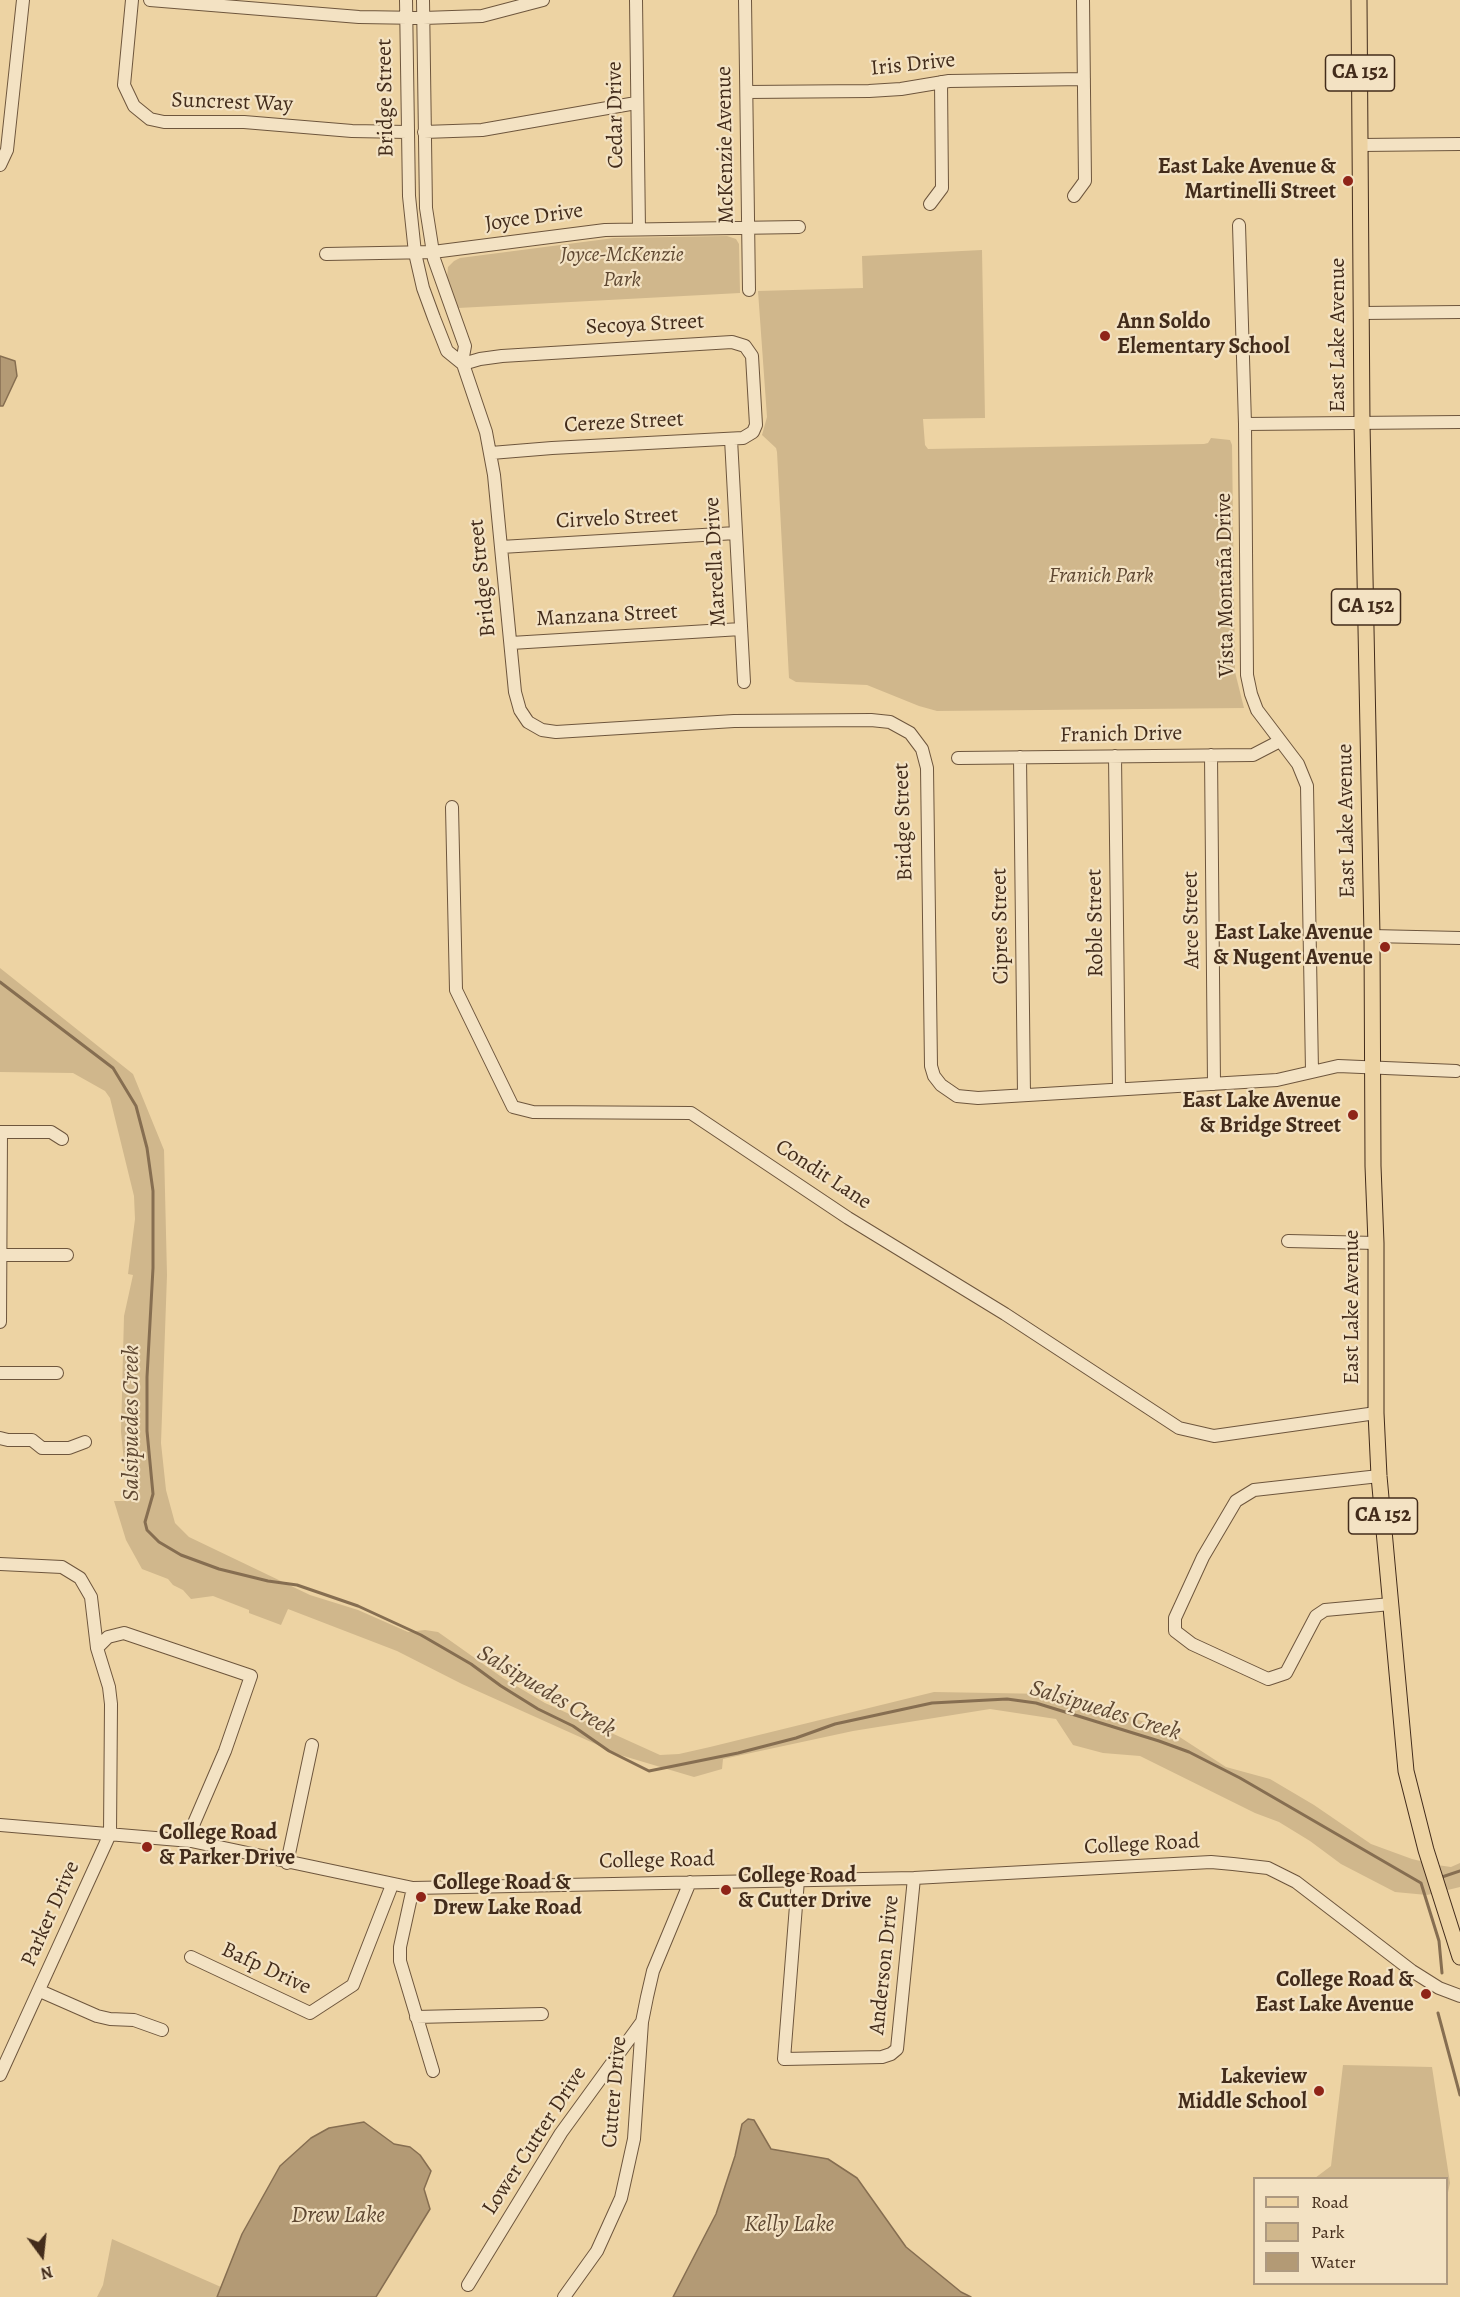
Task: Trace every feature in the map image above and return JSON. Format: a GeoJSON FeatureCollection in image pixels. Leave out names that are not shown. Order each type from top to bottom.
{"type":"FeatureCollection","features":[{"type":"Feature","properties":{"kind":"main road","name":"East Lake Avenue"},"geometry":{"type":"LineString","coordinates":[[1359,0],[1362,423],[1372,936],[1376,1413],[1379,1476],[1406,1771],[1426,1850],[1460,1957]]}},
{"type":"Feature","properties":{"kind":"street"},"geometry":{"type":"LineString","coordinates":[[0,165],[7,150],[24,0]]}},
{"type":"Feature","properties":{"kind":"street","name":"Suncrest Way"},"geometry":{"type":"LineString","coordinates":[[132,0],[124,85],[134,106],[150,119],[164,122],[244,122],[352,131],[407,132]]}},
{"type":"Feature","properties":{"kind":"street"},"geometry":{"type":"LineString","coordinates":[[150,0],[350,16],[406,18],[482,16],[543,0]]}},
{"type":"Feature","properties":{"kind":"street","name":"Bridge Street"},"geometry":{"type":"LineString","coordinates":[[406,0],[409,196],[415,254],[423,288],[447,351],[462,363]]}},
{"type":"Feature","properties":{"kind":"street","name":"Bridge Street"},"geometry":{"type":"LineString","coordinates":[[423,0],[426,208],[433,252],[465,346],[462,363],[482,418],[491,453],[515,692],[520,710],[532,725],[549,732],[734,721],[832,719],[881,721],[897,725],[909,733],[922,749],[927,768],[932,1071],[945,1089],[962,1098],[1277,1080],[1338,1066],[1456,1071]]}},
{"type":"Feature","properties":{"kind":"street","name":"Cedar Drive"},"geometry":{"type":"LineString","coordinates":[[636,0],[639,228]]}},
{"type":"Feature","properties":{"kind":"street","name":"McKenzie Avenue"},"geometry":{"type":"LineString","coordinates":[[745,0],[749,290]]}},
{"type":"Feature","properties":{"kind":"street"},"geometry":{"type":"LineString","coordinates":[[1074,196],[1085,181],[1083,0]]}},
{"type":"Feature","properties":{"kind":"street","name":"Iris Drive"},"geometry":{"type":"LineString","coordinates":[[747,92],[879,91],[941,82],[1084,79]]}},
{"type":"Feature","properties":{"kind":"street"},"geometry":{"type":"LineString","coordinates":[[930,204],[942,188],[941,82]]}},
{"type":"Feature","properties":{"kind":"street"},"geometry":{"type":"LineString","coordinates":[[424,132],[482,130],[636,103]]}},
{"type":"Feature","properties":{"kind":"street"},"geometry":{"type":"LineString","coordinates":[[1361,145],[1460,144]]}},
{"type":"Feature","properties":{"kind":"street","name":"Vista Montaña Drive"},"geometry":{"type":"LineString","coordinates":[[1239,225],[1245,424],[1247,675],[1257,710],[1298,764],[1307,786],[1312,1071]]}},
{"type":"Feature","properties":{"kind":"street","name":"Joyce Drive"},"geometry":{"type":"LineString","coordinates":[[326,254],[415,254],[593,231],[639,228],[799,226]]}},
{"type":"Feature","properties":{"kind":"street"},"geometry":{"type":"LineString","coordinates":[[1362,313],[1460,312]]}},
{"type":"Feature","properties":{"kind":"street","name":"Secoya Street"},"geometry":{"type":"LineString","coordinates":[[462,363],[511,355],[737,342],[748,348],[753,360],[755,428]]}},
{"type":"Feature","properties":{"kind":"street"},"geometry":{"type":"LineString","coordinates":[[1245,424],[1460,422]]}},
{"type":"Feature","properties":{"kind":"street","name":"Cereze Street"},"geometry":{"type":"LineString","coordinates":[[491,453],[731,439],[747,436],[755,428]]}},
{"type":"Feature","properties":{"kind":"street","name":"Marcella Drive"},"geometry":{"type":"LineString","coordinates":[[731,439],[744,682]]}},
{"type":"Feature","properties":{"kind":"street","name":"Cirvelo Street"},"geometry":{"type":"LineString","coordinates":[[501,547],[736,533]]}},
{"type":"Feature","properties":{"kind":"street","name":"Manzana Street"},"geometry":{"type":"LineString","coordinates":[[511,643],[741,629]]}},
{"type":"Feature","properties":{"kind":"street","name":"Franich Drive"},"geometry":{"type":"LineString","coordinates":[[958,758],[1253,755],[1280,741]]}},
{"type":"Feature","properties":{"kind":"street","name":"Arce Street"},"geometry":{"type":"LineString","coordinates":[[1211,755],[1214,1084]]}},
{"type":"Feature","properties":{"kind":"street","name":"Roble Street"},"geometry":{"type":"LineString","coordinates":[[1115,756],[1119,1089]]}},
{"type":"Feature","properties":{"kind":"street","name":"Cipres Street"},"geometry":{"type":"LineString","coordinates":[[1020,757],[1024,1095]]}},
{"type":"Feature","properties":{"kind":"street","name":"Condit Lane"},"geometry":{"type":"LineString","coordinates":[[452,807],[456,990],[513,1107],[533,1112],[691,1113],[848,1218],[1005,1314],[1179,1428],[1214,1436],[1376,1413]]}},
{"type":"Feature","properties":{"kind":"street"},"geometry":{"type":"LineString","coordinates":[[1372,936],[1460,938]]}},
{"type":"Feature","properties":{"kind":"street"},"geometry":{"type":"LineString","coordinates":[[0,1322],[1,1132],[51,1132],[62,1139]]}},
{"type":"Feature","properties":{"kind":"street"},"geometry":{"type":"LineString","coordinates":[[1288,1241],[1376,1243]]}},
{"type":"Feature","properties":{"kind":"street"},"geometry":{"type":"LineString","coordinates":[[0,1255],[67,1255]]}},
{"type":"Feature","properties":{"kind":"street"},"geometry":{"type":"LineString","coordinates":[[0,1373],[57,1373]]}},
{"type":"Feature","properties":{"kind":"street"},"geometry":{"type":"LineString","coordinates":[[0,1438],[32,1440],[42,1448],[69,1448],[85,1442]]}},
{"type":"Feature","properties":{"kind":"street"},"geometry":{"type":"LineString","coordinates":[[1379,1476],[1254,1490],[1236,1501],[1198,1567],[1175,1618],[1175,1631],[1192,1644],[1268,1679],[1286,1673],[1316,1616],[1325,1610],[1391,1604]]}},
{"type":"Feature","properties":{"kind":"street"},"geometry":{"type":"LineString","coordinates":[[0,1564],[43,1565],[68,1569],[84,1583],[91,1597],[97,1648],[110,1695],[110,1834]]}},
{"type":"Feature","properties":{"kind":"street"},"geometry":{"type":"LineString","coordinates":[[94,1614],[102,1624],[251,1676],[225,1751],[194,1823],[191,1841]]}},
{"type":"Feature","properties":{"kind":"street"},"geometry":{"type":"LineString","coordinates":[[97,1648],[112,1634],[132,1635]]}},
{"type":"Feature","properties":{"kind":"street"},"geometry":{"type":"LineString","coordinates":[[287,1863],[312,1745]]}},
{"type":"Feature","properties":{"kind":"street","name":"College Road"},"geometry":{"type":"LineString","coordinates":[[0,1825],[191,1841],[413,1888],[914,1878],[1211,1862],[1268,1868],[1296,1882],[1412,1971],[1439,1988],[1460,1996]]}},
{"type":"Feature","properties":{"kind":"street","name":"Parker Drive"},"geometry":{"type":"LineString","coordinates":[[0,2076],[110,1834]]}},
{"type":"Feature","properties":{"kind":"street","name":"Anderson Drive"},"geometry":{"type":"LineString","coordinates":[[798,1880],[784,2059],[882,2057],[897,2049],[914,1878]]}},
{"type":"Feature","properties":{"kind":"street","name":"Cutter Drive"},"geometry":{"type":"LineString","coordinates":[[564,2297],[602,2243],[626,2182],[638,2106],[642,2022],[653,1971],[690,1882]]}},
{"type":"Feature","properties":{"kind":"street","name":"Bafp Drive"},"geometry":{"type":"LineString","coordinates":[[191,1957],[310,2013],[353,1984],[392,1885]]}},
{"type":"Feature","properties":{"kind":"street"},"geometry":{"type":"LineString","coordinates":[[413,1888],[400,1947],[400,1961],[433,2071]]}},
{"type":"Feature","properties":{"kind":"street"},"geometry":{"type":"LineString","coordinates":[[40,1990],[97,2016],[134,2020],[162,2030]]}},
{"type":"Feature","properties":{"kind":"street"},"geometry":{"type":"LineString","coordinates":[[416,2016],[542,2014]]}},
{"type":"Feature","properties":{"kind":"street","name":"Lower Cutter Drive"},"geometry":{"type":"LineString","coordinates":[[468,2285],[561,2133],[642,2022]]}},
{"type":"Feature","properties":{"kind":"green space","name":"Joyce-McKenzie Park"},"geometry":{"type":"Polygon","coordinates":[[[727,236],[736,239],[739,244],[740,293],[458,308],[447,277],[448,267],[460,258],[614,238],[727,236]]]}},
{"type":"Feature","properties":{"kind":"green space","name":"Franich Park"},"geometry":{"type":"Polygon","coordinates":[[[982,250],[985,418],[923,419],[925,445],[928,449],[1204,444],[1208,443],[1211,438],[1230,440],[1232,445],[1235,672],[1244,708],[937,711],[867,685],[796,682],[789,678],[777,452],[776,448],[762,435],[767,417],[758,291],[863,288],[862,256],[982,250]]]}},
{"type":"Feature","properties":{"kind":"green space"},"geometry":{"type":"Polygon","coordinates":[[[0,968],[133,1074],[164,1150],[167,1275],[161,1443],[166,1490],[175,1523],[189,1537],[310,1595],[358,1610],[408,1632],[425,1630],[438,1632],[503,1678],[545,1703],[660,1755],[679,1754],[710,1747],[934,1692],[1049,1694],[1131,1717],[1175,1734],[1226,1767],[1270,1779],[1314,1805],[1371,1844],[1412,1859],[1437,1865],[1451,1867],[1460,1863],[1460,1887],[1427,1895],[1395,1892],[1341,1864],[1279,1822],[1255,1813],[1140,1756],[1103,1753],[1073,1745],[1056,1719],[990,1709],[853,1731],[723,1759],[722,1769],[694,1777],[620,1755],[462,1684],[397,1651],[288,1609],[281,1625],[213,1596],[191,1599],[168,1579],[142,1569],[126,1540],[114,1501],[128,1501],[121,1432],[124,1316],[133,1275],[128,1274],[135,1219],[134,1196],[110,1098],[105,1091],[73,1073],[0,1072],[0,968]]]}},
{"type":"Feature","properties":{"kind":"green space"},"geometry":{"type":"Polygon","coordinates":[[[1343,2065],[1432,2067],[1450,2183],[1448,2192],[1448,2177],[1316,2177],[1331,2166],[1343,2065]]]}},
{"type":"Feature","properties":{"kind":"green space"},"geometry":{"type":"Polygon","coordinates":[[[112,2239],[221,2287],[217,2297],[97,2297],[103,2285],[112,2239]]]}},
{"type":"Feature","properties":{"kind":"water"},"geometry":{"type":"Polygon","coordinates":[[[0,356],[15,361],[17,376],[3,406],[0,406],[0,356]]]}},
{"type":"Feature","properties":{"kind":"water","name":"Kelly Lake"},"geometry":{"type":"Polygon","coordinates":[[[748,2119],[754,2120],[771,2149],[828,2159],[857,2178],[906,2247],[961,2292],[971,2297],[673,2297],[716,2214],[735,2156],[742,2124],[748,2119]]]}},
{"type":"Feature","properties":{"kind":"water","name":"Drew Lake"},"geometry":{"type":"Polygon","coordinates":[[[364,2122],[394,2144],[410,2147],[420,2155],[431,2171],[424,2189],[430,2209],[376,2297],[217,2297],[242,2234],[280,2166],[311,2138],[329,2128],[364,2122]]]}},
{"type":"Feature","properties":{"kind":"waterway","name":"Salsipuedes Creek"},"geometry":{"type":"LineString","coordinates":[[0,982],[113,1068],[136,1106],[147,1148],[153,1191],[153,1268],[147,1377],[147,1431],[153,1494],[145,1522],[147,1530],[159,1542],[181,1555],[219,1569],[268,1581],[297,1585],[358,1606],[421,1635],[471,1664],[538,1709],[573,1726],[609,1751],[649,1771],[738,1753],[796,1738],[835,1724],[932,1703],[1007,1699],[1036,1703],[1159,1741],[1189,1752],[1240,1778],[1421,1883],[1439,1941],[1442,1973]]}},
{"type":"Feature","properties":{"kind":"waterway"},"geometry":{"type":"LineString","coordinates":[[1439,1878],[1460,1871]]}},
{"type":"Feature","properties":{"kind":"waterway","name":"Salsipuedes Creek"},"geometry":{"type":"LineString","coordinates":[[1438,2013],[1460,2095]]}},
{"type":"Feature","properties":{"kind":"place","name":"East Lake Avenue & Martinelli Street"},"geometry":{"type":"Point","coordinates":[1348,181]}},
{"type":"Feature","properties":{"kind":"place","name":"Ann Soldo Elementary School"},"geometry":{"type":"Point","coordinates":[1105,336]}},
{"type":"Feature","properties":{"kind":"place","name":"East Lake Avenue & Nugent Avenue"},"geometry":{"type":"Point","coordinates":[1385,947]}},
{"type":"Feature","properties":{"kind":"place","name":"East Lake Avenue & Bridge Street"},"geometry":{"type":"Point","coordinates":[1353,1115]}},
{"type":"Feature","properties":{"kind":"place","name":"College Road & Parker Drive"},"geometry":{"type":"Point","coordinates":[147,1847]}},
{"type":"Feature","properties":{"kind":"place","name":"College Road & Cutter Drive"},"geometry":{"type":"Point","coordinates":[726,1890]}},
{"type":"Feature","properties":{"kind":"place","name":"College Road & Drew Lake Road"},"geometry":{"type":"Point","coordinates":[421,1897]}},
{"type":"Feature","properties":{"kind":"place","name":"College Road & East Lake Avenue"},"geometry":{"type":"Point","coordinates":[1426,1994]}},
{"type":"Feature","properties":{"kind":"place","name":"Lakeview Middle School"},"geometry":{"type":"Point","coordinates":[1319,2091]}}]}
